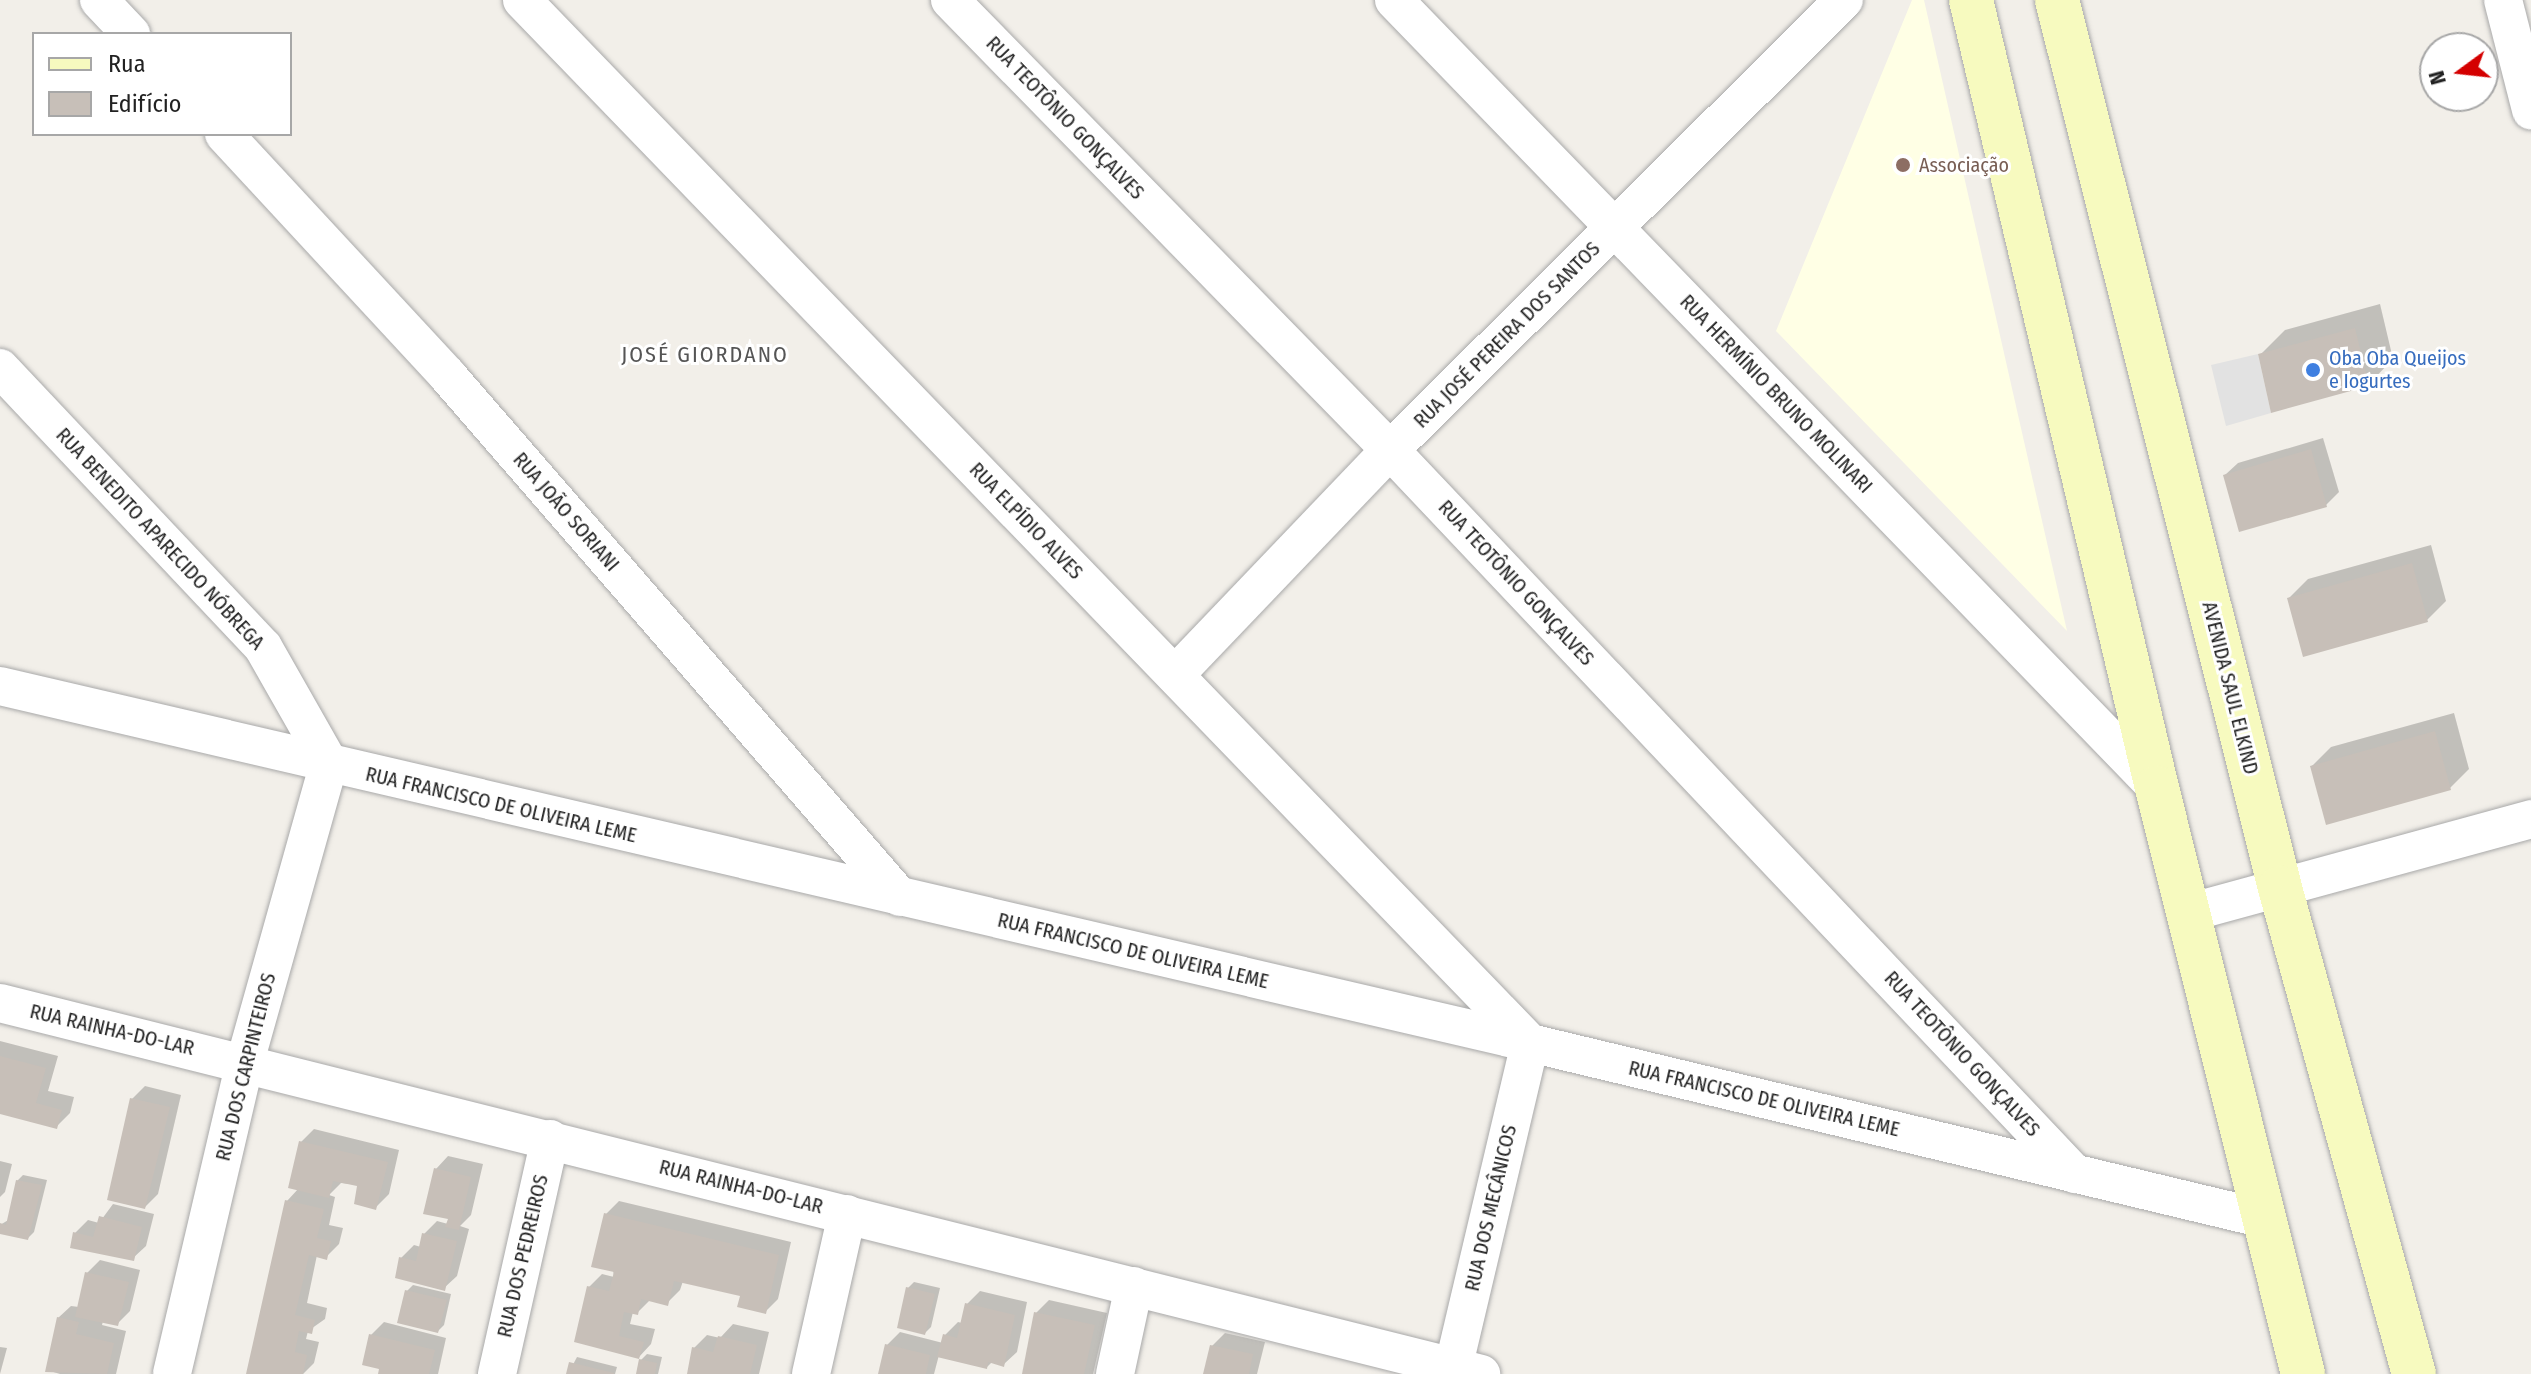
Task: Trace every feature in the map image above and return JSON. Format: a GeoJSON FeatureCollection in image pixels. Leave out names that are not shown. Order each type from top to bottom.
{"type":"FeatureCollection","features":[{"type":"Feature","properties":{"kind":"main road"},"geometry":{"type":"LineString","coordinates":[[1971,0],[2157,788],[2303,1374]]}},
{"type":"Feature","properties":{"kind":"main road","name":"AVENIDA SAUL ELKIND"},"geometry":{"type":"LineString","coordinates":[[2057,0],[2280,888],[2414,1374]]}},
{"type":"Feature","properties":{"kind":"street"},"geometry":{"type":"LineString","coordinates":[[99,0],[129,32]]}},
{"type":"Feature","properties":{"kind":"street","name":"RUA ELPÍDIO ALVES"},"geometry":{"type":"LineString","coordinates":[[522,0],[1530,1043]]}},
{"type":"Feature","properties":{"kind":"street","name":"RUA TEOTÔNIO GONÇALVES"},"geometry":{"type":"LineString","coordinates":[[950,0],[1390,450],[2075,1174]]}},
{"type":"Feature","properties":{"kind":"street","name":"RUA HERMÍNIO BRUNO MOLINARI"},"geometry":{"type":"LineString","coordinates":[[1394,0],[2157,788]]}},
{"type":"Feature","properties":{"kind":"street"},"geometry":{"type":"LineString","coordinates":[[2503,0],[2531,110]]}},
{"type":"Feature","properties":{"kind":"street","name":"RUA JOSÉ PEREIRA DOS SANTOS"},"geometry":{"type":"LineString","coordinates":[[1175,675],[1390,450],[1615,228],[1831,4]]}},
{"type":"Feature","properties":{"kind":"street","name":"RUA JOÃO SORIANI"},"geometry":{"type":"LineString","coordinates":[[226,136],[447,375],[900,897]]}},
{"type":"Feature","properties":{"kind":"street","name":"RUA BENEDITO APARECIDO NÓBREGA"},"geometry":{"type":"LineString","coordinates":[[0,368],[263,647],[329,763]]}},
{"type":"Feature","properties":{"kind":"street","name":"RUA FRANCISCO DE OLIVEIRA LEME"},"geometry":{"type":"LineString","coordinates":[[0,686],[1530,1043],[2265,1219]]}},
{"type":"Feature","properties":{"kind":"street","name":"RUA DOS CARPINTEIROS"},"geometry":{"type":"LineString","coordinates":[[172,1374],[245,1062],[329,763]]}},
{"type":"Feature","properties":{"kind":"street"},"geometry":{"type":"LineString","coordinates":[[2188,913],[2531,819]]}},
{"type":"Feature","properties":{"kind":"street","name":"RUA RAINHA-DO-LAR"},"geometry":{"type":"LineString","coordinates":[[0,1003],[1134,1286],[1462,1372]]}},
{"type":"Feature","properties":{"kind":"street","name":"RUA DOS MECÂNICOS"},"geometry":{"type":"LineString","coordinates":[[1462,1372],[1530,1043]]}},
{"type":"Feature","properties":{"kind":"street","name":"RUA DOS PEDREIROS"},"geometry":{"type":"LineString","coordinates":[[497,1374],[550,1139]]}},
{"type":"Feature","properties":{"kind":"street"},"geometry":{"type":"LineString","coordinates":[[811,1374],[847,1214]]}},
{"type":"Feature","properties":{"kind":"street"},"geometry":{"type":"LineString","coordinates":[[1115,1374],[1134,1286]]}},
{"type":"Feature","properties":{"kind":"shaded area","name":"Associação"},"geometry":{"type":"Polygon","coordinates":[[[1912,0],[1924,0],[2067,631],[1776,331],[1912,0]]]}},
{"type":"Feature","properties":{"kind":"shaded area"},"geometry":{"type":"Polygon","coordinates":[[[2258,354],[2271,413],[2226,426],[2211,365],[2258,354]]]}},
{"type":"Feature","properties":{"kind":"building","name":"Oba Oba Queijos e Iogurtes"},"geometry":{"type":"Polygon","coordinates":[[[2355,328],[2369,386],[2271,413],[2258,354],[2355,328]]]}},
{"type":"Feature","properties":{"kind":"building"},"geometry":{"type":"Polygon","coordinates":[[[2311,449],[2327,507],[2239,532],[2223,475],[2311,449]]]}},
{"type":"Feature","properties":{"kind":"building"},"geometry":{"type":"Polygon","coordinates":[[[2412,563],[2428,622],[2303,657],[2287,598],[2412,563]]]}},
{"type":"Feature","properties":{"kind":"building"},"geometry":{"type":"Polygon","coordinates":[[[2435,731],[2451,790],[2326,825],[2310,766],[2435,731]]]}},
{"type":"Feature","properties":{"kind":"building"},"geometry":{"type":"Polygon","coordinates":[[[0,1056],[46,1068],[36,1103],[62,1110],[57,1129],[0,1114],[0,1056]]]}},
{"type":"Feature","properties":{"kind":"building"},"geometry":{"type":"Polygon","coordinates":[[[130,1098],[170,1107],[145,1209],[107,1200],[130,1098]]]}},
{"type":"Feature","properties":{"kind":"building"},"geometry":{"type":"Polygon","coordinates":[[[299,1141],[388,1162],[376,1210],[354,1204],[357,1186],[333,1181],[329,1198],[288,1188],[299,1141]]]}},
{"type":"Feature","properties":{"kind":"building"},"geometry":{"type":"Polygon","coordinates":[[[434,1168],[471,1177],[459,1230],[445,1227],[448,1219],[423,1214],[434,1168]]]}},
{"type":"Feature","properties":{"kind":"building"},"geometry":{"type":"Polygon","coordinates":[[[16,1180],[42,1185],[28,1240],[0,1234],[0,1223],[6,1225],[16,1180]]]}},
{"type":"Feature","properties":{"kind":"building"},"geometry":{"type":"Polygon","coordinates":[[[285,1200],[324,1209],[317,1238],[331,1241],[327,1260],[309,1255],[295,1315],[315,1320],[312,1334],[299,1331],[295,1352],[307,1355],[303,1374],[246,1374],[285,1200]]]}},
{"type":"Feature","properties":{"kind":"building"},"geometry":{"type":"Polygon","coordinates":[[[604,1213],[779,1255],[766,1314],[737,1307],[740,1296],[674,1281],[668,1306],[641,1299],[638,1315],[624,1312],[619,1336],[644,1342],[639,1359],[574,1342],[587,1286],[609,1291],[614,1272],[591,1267],[604,1213]]]}},
{"type":"Feature","properties":{"kind":"building"},"geometry":{"type":"Polygon","coordinates":[[[99,1216],[142,1227],[134,1261],[70,1248],[73,1232],[93,1237],[99,1216]]]}},
{"type":"Feature","properties":{"kind":"building"},"geometry":{"type":"Polygon","coordinates":[[[422,1233],[457,1241],[445,1291],[395,1278],[399,1257],[416,1261],[422,1233]]]}},
{"type":"Feature","properties":{"kind":"building"},"geometry":{"type":"Polygon","coordinates":[[[85,1272],[129,1282],[118,1326],[75,1317],[85,1272]]]}},
{"type":"Feature","properties":{"kind":"building"},"geometry":{"type":"Polygon","coordinates":[[[906,1287],[935,1294],[925,1335],[897,1328],[906,1287]]]}},
{"type":"Feature","properties":{"kind":"building"},"geometry":{"type":"Polygon","coordinates":[[[405,1290],[447,1300],[438,1333],[397,1323],[405,1290]]]}},
{"type":"Feature","properties":{"kind":"building"},"geometry":{"type":"Polygon","coordinates":[[[965,1303],[1015,1315],[1004,1367],[988,1362],[987,1369],[937,1357],[943,1334],[957,1338],[965,1303]]]}},
{"type":"Feature","properties":{"kind":"building"},"geometry":{"type":"Polygon","coordinates":[[[1034,1312],[1095,1325],[1084,1374],[1022,1374],[1034,1312]]]}},
{"type":"Feature","properties":{"kind":"building"},"geometry":{"type":"Polygon","coordinates":[[[57,1317],[79,1322],[76,1334],[114,1343],[107,1374],[45,1372],[57,1317]]]}},
{"type":"Feature","properties":{"kind":"building"},"geometry":{"type":"Polygon","coordinates":[[[369,1334],[435,1350],[429,1374],[378,1374],[379,1369],[362,1365],[369,1334]]]}},
{"type":"Feature","properties":{"kind":"building"},"geometry":{"type":"Polygon","coordinates":[[[718,1336],[757,1345],[750,1374],[687,1374],[692,1347],[713,1352],[718,1336]]]}},
{"type":"Feature","properties":{"kind":"building"},"geometry":{"type":"Polygon","coordinates":[[[885,1344],[930,1355],[926,1374],[878,1374],[885,1344]]]}},
{"type":"Feature","properties":{"kind":"building"},"geometry":{"type":"Polygon","coordinates":[[[1210,1345],[1253,1354],[1249,1374],[1203,1374],[1210,1345]]]}},
{"type":"Feature","properties":{"kind":"building"},"geometry":{"type":"Polygon","coordinates":[[[639,1359],[657,1363],[655,1374],[636,1374],[639,1359]]]}},
{"type":"Feature","properties":{"kind":"building"},"geometry":{"type":"Polygon","coordinates":[[[569,1362],[614,1373],[614,1374],[566,1374],[569,1362]]]}},
{"type":"Feature","properties":{"kind":"place","name":"Associação"},"geometry":{"type":"Point","coordinates":[1903,165]}},
{"type":"Feature","properties":{"kind":"place","name":"Oba Oba Queijos e Iogurtes"},"geometry":{"type":"Point","coordinates":[2313,370]}},
{"type":"Feature","properties":{"kind":"district","name":"JOSÉ GIORDANO"},"geometry":{"type":"Point","coordinates":[705,355]}}]}
